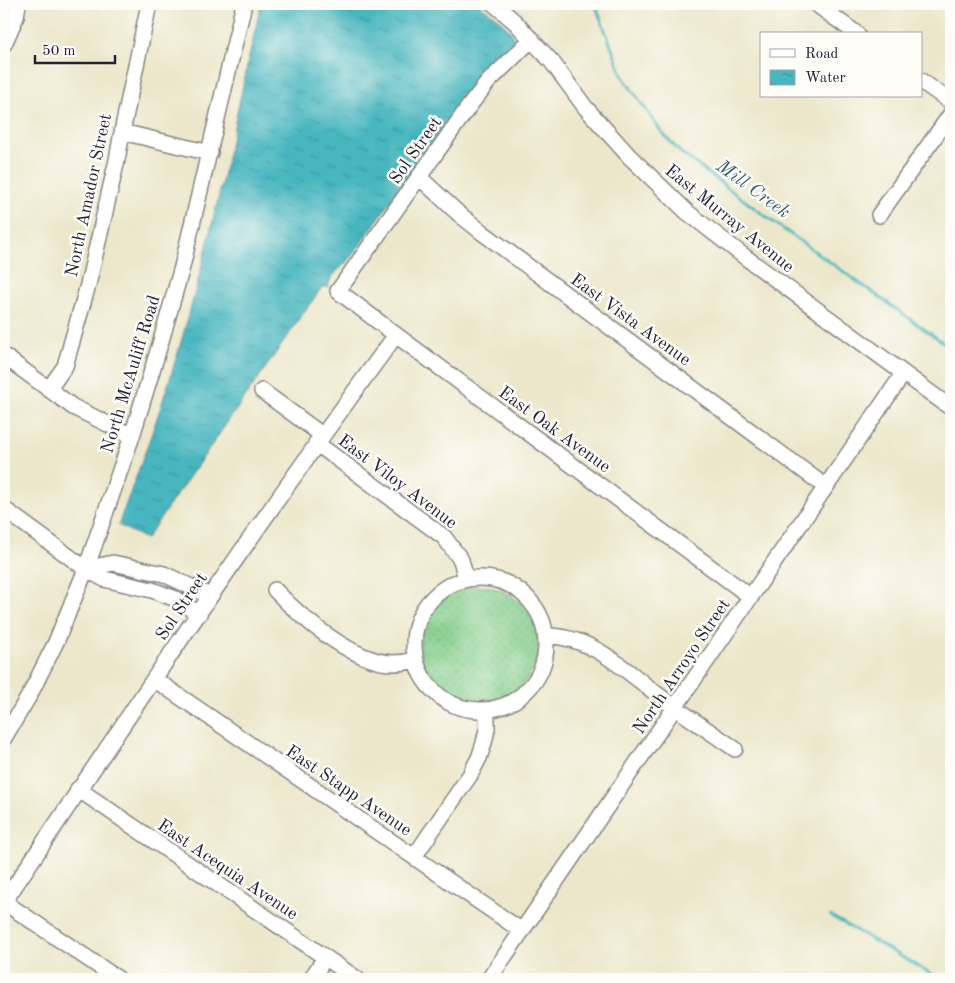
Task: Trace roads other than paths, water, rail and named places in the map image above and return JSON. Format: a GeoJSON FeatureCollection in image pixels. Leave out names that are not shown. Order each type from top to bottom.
{"type":"FeatureCollection","features":[{"type":"Feature","properties":{"kind":"street"},"geometry":{"type":"LineString","coordinates":[[4,44],[16,17],[18,4]]}},
{"type":"Feature","properties":{"kind":"street","name":"North Amador Street"},"geometry":{"type":"LineString","coordinates":[[49,389],[65,366],[70,351],[118,160],[122,132],[149,4]]}},
{"type":"Feature","properties":{"kind":"street","name":"North McAuliff Road"},"geometry":{"type":"LineString","coordinates":[[4,738],[29,696],[56,642],[86,568],[132,436],[162,341],[182,267],[244,4]]}},
{"type":"Feature","properties":{"kind":"street","name":"East Murray Avenue"},"geometry":{"type":"LineString","coordinates":[[494,4],[532,39],[604,129],[687,212],[745,257],[951,408]]}},
{"type":"Feature","properties":{"kind":"street"},"geometry":{"type":"LineString","coordinates":[[816,4],[854,32]]}},
{"type":"Feature","properties":{"kind":"street","name":"Sol Street"},"geometry":{"type":"LineString","coordinates":[[338,291],[456,124],[488,82],[532,39]]}},
{"type":"Feature","properties":{"kind":"street"},"geometry":{"type":"LineString","coordinates":[[922,81],[951,102]]}},
{"type":"Feature","properties":{"kind":"street"},"geometry":{"type":"LineString","coordinates":[[879,215],[951,114]]}},
{"type":"Feature","properties":{"kind":"street"},"geometry":{"type":"LineString","coordinates":[[122,132],[210,153]]}},
{"type":"Feature","properties":{"kind":"street","name":"East Vista Avenue"},"geometry":{"type":"LineString","coordinates":[[419,177],[483,234],[826,487]]}},
{"type":"Feature","properties":{"kind":"street","name":"East Oak Avenue"},"geometry":{"type":"LineString","coordinates":[[338,291],[751,597]]}},
{"type":"Feature","properties":{"kind":"street","name":"Sol Street"},"geometry":{"type":"LineString","coordinates":[[4,902],[78,789],[210,596],[319,439],[396,335]]}},
{"type":"Feature","properties":{"kind":"street"},"geometry":{"type":"LineString","coordinates":[[4,356],[73,408],[132,436]]}},
{"type":"Feature","properties":{"kind":"street","name":"North Arroyo Street"},"geometry":{"type":"LineString","coordinates":[[489,979],[903,374]]}},
{"type":"Feature","properties":{"kind":"street","name":"East Viloy Avenue"},"geometry":{"type":"LineString","coordinates":[[262,391],[319,439],[444,537],[460,560],[466,579]]}},
{"type":"Feature","properties":{"kind":"street"},"geometry":{"type":"LineString","coordinates":[[4,510],[104,579],[152,590],[176,599],[199,614]]}},
{"type":"Feature","properties":{"kind":"street"},"geometry":{"type":"LineString","coordinates":[[86,568],[113,563],[164,574],[210,596]]}},
{"type":"Feature","properties":{"kind":"street"},"geometry":{"type":"LineString","coordinates":[[490,578],[510,584],[528,597],[540,614],[546,636],[547,656],[540,676],[526,694],[508,706],[487,711],[468,710],[450,704],[434,693],[422,678],[415,660],[414,638],[419,617],[431,599],[448,586],[466,579],[490,578]]}},
{"type":"Feature","properties":{"kind":"street"},"geometry":{"type":"LineString","coordinates":[[275,590],[298,614],[346,647],[360,654],[378,661],[392,663],[415,660]]}},
{"type":"Feature","properties":{"kind":"street"},"geometry":{"type":"LineString","coordinates":[[546,636],[568,637],[592,647],[735,748]]}},
{"type":"Feature","properties":{"kind":"street","name":"East Stapp Avenue"},"geometry":{"type":"LineString","coordinates":[[154,679],[522,931]]}},
{"type":"Feature","properties":{"kind":"street"},"geometry":{"type":"LineString","coordinates":[[414,857],[470,775],[479,758],[487,729],[487,711]]}},
{"type":"Feature","properties":{"kind":"street","name":"East Acequia Avenue"},"geometry":{"type":"LineString","coordinates":[[78,789],[357,979]]}},
{"type":"Feature","properties":{"kind":"street"},"geometry":{"type":"LineString","coordinates":[[4,902],[112,978]]}},
{"type":"Feature","properties":{"kind":"street"},"geometry":{"type":"LineString","coordinates":[[311,979],[326,958]]}},
{"type":"Feature","properties":{"kind":"water"},"geometry":{"type":"Polygon","coordinates":[[[261,4],[478,4],[504,24],[515,40],[465,96],[349,260],[333,275],[328,287],[322,287],[146,539],[118,525],[162,403],[196,288],[261,4]]]}},
{"type":"Feature","properties":{"kind":"waterway","name":"Mill Creek"},"geometry":{"type":"LineString","coordinates":[[595,4],[623,77],[663,134],[680,152],[772,221],[951,348]]}},
{"type":"Feature","properties":{"kind":"waterway"},"geometry":{"type":"LineString","coordinates":[[831,916],[940,979]]}}]}
